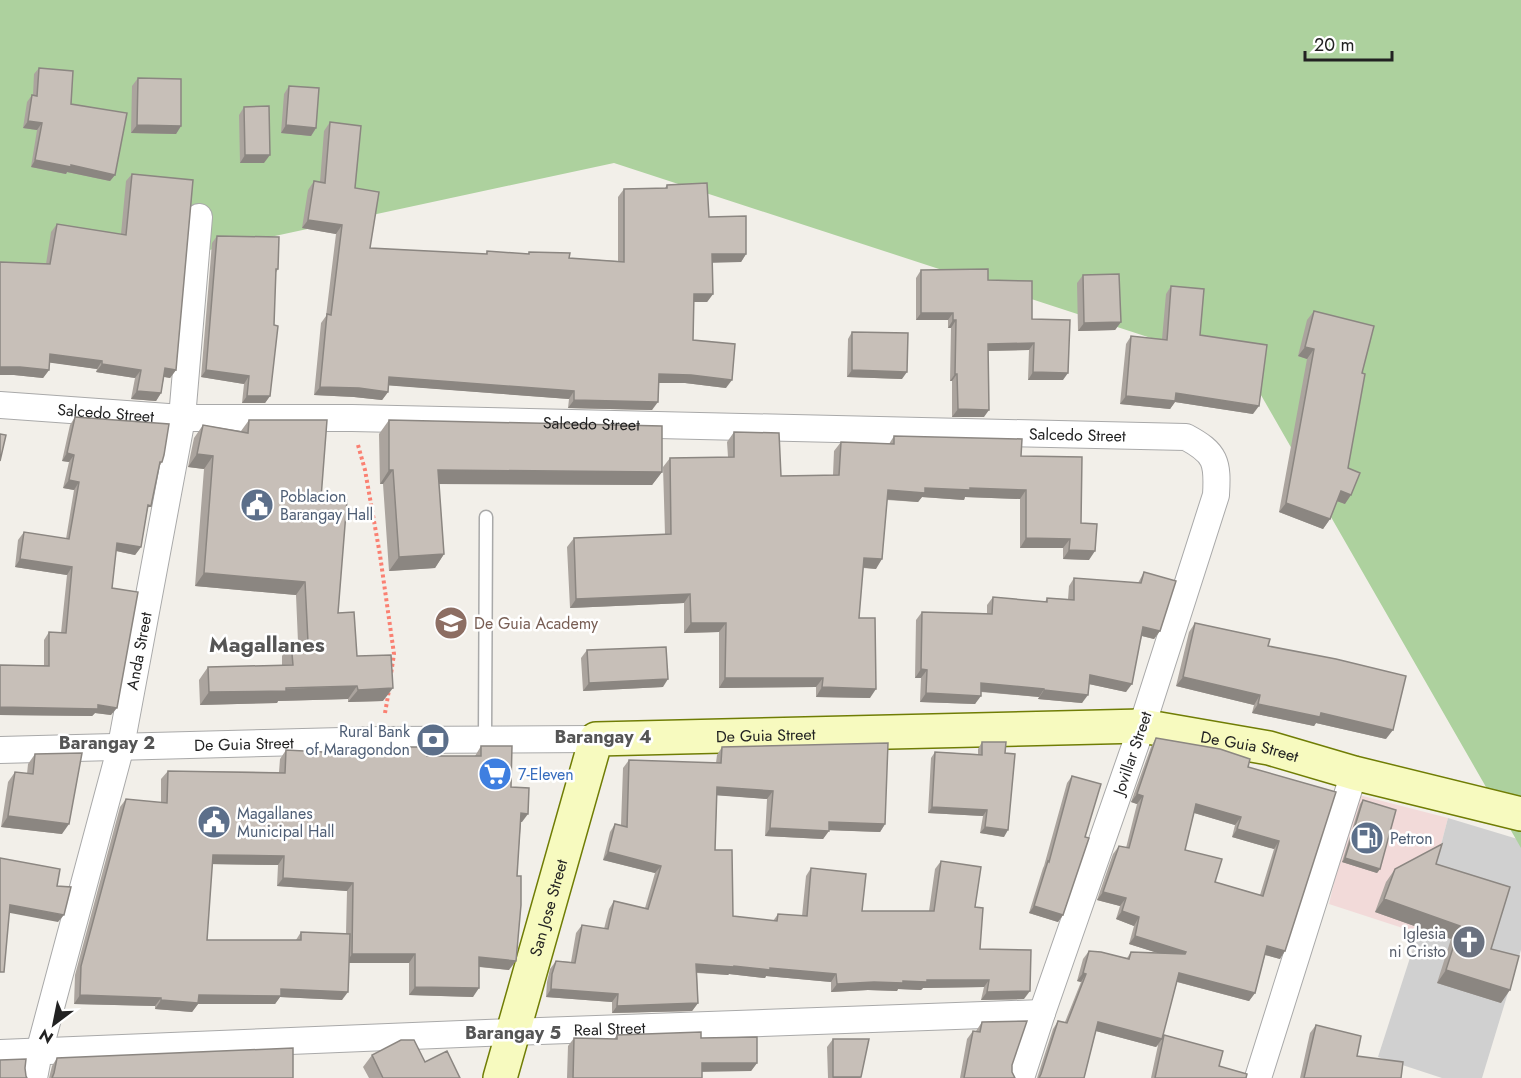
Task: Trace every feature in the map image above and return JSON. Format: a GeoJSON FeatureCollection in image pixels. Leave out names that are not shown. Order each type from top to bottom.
{"type":"FeatureCollection","features":[{"type":"Feature","properties":{"kind":"main road","name":"De Guia Street"},"geometry":{"type":"LineString","coordinates":[[597,739],[1142,726],[1269,748],[1354,773],[1521,814]]}},
{"type":"Feature","properties":{"kind":"main road","name":"San Jose Street"},"geometry":{"type":"LineString","coordinates":[[500,1078],[597,739]]}},
{"type":"Feature","properties":{"kind":"street","name":"Anda Street"},"geometry":{"type":"LineString","coordinates":[[34,1078],[121,746],[182,418],[199,217]]}},
{"type":"Feature","properties":{"kind":"street","name":"Salcedo Street"},"geometry":{"type":"LineString","coordinates":[[0,405],[182,418],[352,418],[1186,437]]}},
{"type":"Feature","properties":{"kind":"street","name":"Jovillar Street"},"geometry":{"type":"LineString","coordinates":[[1021,1078],[1142,726],[1216,495],[1217,474],[1212,456],[1202,446],[1186,437]]}},
{"type":"Feature","properties":{"kind":"street","name":"De Guia Street"},"geometry":{"type":"LineString","coordinates":[[0,750],[485,738],[597,739]]}},
{"type":"Feature","properties":{"kind":"street"},"geometry":{"type":"LineString","coordinates":[[1258,1078],[1354,773]]}},
{"type":"Feature","properties":{"kind":"street","name":"Real Street"},"geometry":{"type":"LineString","coordinates":[[0,1053],[1042,1013]]}},
{"type":"Feature","properties":{"kind":"lane"},"geometry":{"type":"LineString","coordinates":[[485,738],[486,517]]}},
{"type":"Feature","properties":{"kind":"path"},"geometry":{"type":"LineString","coordinates":[[352,418],[380,555],[394,654],[391,676]]}},
{"type":"Feature","properties":{"kind":"path"},"geometry":{"type":"LineString","coordinates":[[381,740],[389,686]]}},
{"type":"Feature","properties":{"kind":"shaded area"},"geometry":{"type":"Polygon","coordinates":[[[1355,794],[1448,818],[1418,933],[1329,904],[1355,794]]]}},
{"type":"Feature","properties":{"kind":"shaded area"},"geometry":{"type":"Polygon","coordinates":[[[1448,818],[1521,840],[1521,950],[1482,1078],[1442,1078],[1378,1057],[1418,933],[1448,818]]]}},
{"type":"Feature","properties":{"kind":"green space"},"geometry":{"type":"Polygon","coordinates":[[[0,0],[1521,0],[1521,848],[1246,369],[614,163],[0,295],[0,0]]]}},
{"type":"Feature","properties":{"kind":"building"},"geometry":{"type":"Polygon","coordinates":[[[39,68],[73,71],[71,104],[127,113],[115,175],[35,160],[42,123],[28,121],[32,95],[37,96],[39,68]]]}},
{"type":"Feature","properties":{"kind":"building"},"geometry":{"type":"Polygon","coordinates":[[[138,78],[181,79],[181,126],[137,125],[138,78]]]}},
{"type":"Feature","properties":{"kind":"building"},"geometry":{"type":"Polygon","coordinates":[[[289,86],[319,88],[316,128],[286,125],[289,86]]]}},
{"type":"Feature","properties":{"kind":"building"},"geometry":{"type":"Polygon","coordinates":[[[269,106],[270,155],[245,155],[244,107],[269,106]]]}},
{"type":"Feature","properties":{"kind":"building"},"geometry":{"type":"Polygon","coordinates":[[[330,122],[361,126],[355,188],[379,192],[370,248],[487,254],[487,251],[529,254],[529,252],[570,253],[569,258],[624,262],[624,189],[667,188],[667,185],[707,183],[709,217],[746,216],[746,254],[712,254],[713,294],[694,294],[693,340],[735,344],[732,380],[659,374],[658,402],[574,400],[574,391],[389,377],[388,392],[359,388],[320,387],[327,314],[331,315],[342,225],[308,220],[314,181],[325,183],[330,122]]]}},
{"type":"Feature","properties":{"kind":"building"},"geometry":{"type":"Polygon","coordinates":[[[132,174],[193,180],[176,370],[165,368],[161,393],[137,391],[141,370],[102,364],[102,361],[50,354],[49,370],[0,367],[0,262],[50,264],[57,224],[126,235],[132,174]]]}},
{"type":"Feature","properties":{"kind":"building"},"geometry":{"type":"Polygon","coordinates":[[[217,236],[279,237],[274,325],[278,326],[270,396],[247,396],[249,376],[206,370],[217,236]]]}},
{"type":"Feature","properties":{"kind":"building"},"geometry":{"type":"Polygon","coordinates":[[[988,269],[988,280],[1032,281],[1032,319],[1070,320],[1068,373],[1033,372],[1034,343],[988,344],[989,410],[958,409],[957,374],[955,374],[956,320],[953,320],[953,313],[921,313],[921,270],[988,269]]]}},
{"type":"Feature","properties":{"kind":"building"},"geometry":{"type":"Polygon","coordinates":[[[1119,274],[1121,322],[1084,323],[1083,275],[1119,274]]]}},
{"type":"Feature","properties":{"kind":"building"},"geometry":{"type":"Polygon","coordinates":[[[1171,286],[1204,289],[1200,335],[1267,345],[1259,406],[1176,393],[1175,401],[1126,396],[1131,336],[1167,340],[1171,286]]]}},
{"type":"Feature","properties":{"kind":"building"},"geometry":{"type":"Polygon","coordinates":[[[1314,311],[1374,326],[1362,373],[1365,374],[1348,468],[1360,473],[1351,495],[1341,491],[1330,519],[1286,503],[1314,349],[1305,347],[1314,311]]]}},
{"type":"Feature","properties":{"kind":"building"},"geometry":{"type":"Polygon","coordinates":[[[852,332],[908,333],[907,372],[852,370],[852,332]]]}},
{"type":"Feature","properties":{"kind":"building"},"geometry":{"type":"Polygon","coordinates":[[[75,417],[169,424],[151,506],[148,505],[141,547],[117,543],[112,588],[138,592],[117,708],[98,705],[98,709],[0,707],[0,665],[49,666],[49,632],[66,633],[72,567],[20,559],[24,532],[69,539],[79,482],[69,480],[74,455],[67,453],[75,417]]]}},
{"type":"Feature","properties":{"kind":"building"},"geometry":{"type":"Polygon","coordinates":[[[249,420],[327,420],[321,498],[347,500],[338,613],[354,612],[357,656],[391,655],[393,688],[358,690],[357,686],[286,688],[286,691],[209,692],[208,667],[293,665],[291,643],[308,642],[305,582],[204,573],[213,456],[197,454],[203,425],[248,433],[249,420]]]}},
{"type":"Feature","properties":{"kind":"building"},"geometry":{"type":"Polygon","coordinates":[[[389,420],[662,426],[662,472],[438,470],[444,554],[399,557],[393,470],[389,470],[389,420]]]}},
{"type":"Feature","properties":{"kind":"building"},"geometry":{"type":"Polygon","coordinates":[[[734,432],[779,433],[781,476],[839,475],[841,442],[894,444],[894,436],[1022,439],[1021,456],[1082,457],[1081,523],[1097,524],[1095,551],[1069,550],[1070,539],[1026,538],[1026,490],[925,488],[925,493],[888,490],[882,559],[864,558],[859,618],[875,618],[876,689],[822,687],[823,678],[725,678],[726,623],[691,623],[690,594],[576,599],[574,538],[671,534],[670,458],[734,457],[734,432]]]}},
{"type":"Feature","properties":{"kind":"building"},"geometry":{"type":"Polygon","coordinates":[[[0,434],[6,435],[0,461],[0,434]]]}},
{"type":"Feature","properties":{"kind":"building"},"geometry":{"type":"Polygon","coordinates":[[[1144,572],[1176,581],[1160,631],[1143,627],[1132,684],[1090,675],[1088,695],[981,683],[981,696],[926,693],[927,670],[921,669],[922,612],[992,614],[993,597],[1047,602],[1047,598],[1074,600],[1074,578],[1141,583],[1144,572]]]}},
{"type":"Feature","properties":{"kind":"building"},"geometry":{"type":"Polygon","coordinates":[[[1195,623],[1270,639],[1268,646],[1406,676],[1393,730],[1321,713],[1320,717],[1258,704],[1260,695],[1183,677],[1195,623]]]}},
{"type":"Feature","properties":{"kind":"building"},"geometry":{"type":"Polygon","coordinates":[[[666,647],[668,679],[589,683],[587,650],[666,647]]]}},
{"type":"Feature","properties":{"kind":"building"},"geometry":{"type":"Polygon","coordinates":[[[1156,738],[1220,749],[1250,759],[1248,767],[1336,792],[1285,951],[1267,946],[1255,993],[1179,973],[1162,1039],[1098,1022],[1084,1078],[1039,1078],[1058,1021],[1067,1023],[1086,974],[1083,973],[1089,951],[1129,959],[1131,952],[1185,954],[1186,952],[1135,936],[1139,917],[1122,911],[1126,898],[1103,892],[1119,846],[1129,848],[1143,796],[1137,794],[1156,738]],[[1196,804],[1185,850],[1222,859],[1215,882],[1263,896],[1279,841],[1237,829],[1241,817],[1196,804]]]}},
{"type":"Feature","properties":{"kind":"building"},"geometry":{"type":"Polygon","coordinates":[[[982,742],[1006,742],[1005,753],[1015,754],[1008,830],[985,827],[987,810],[932,807],[935,752],[982,755],[982,742]]]}},
{"type":"Feature","properties":{"kind":"building"},"geometry":{"type":"Polygon","coordinates":[[[888,743],[885,824],[829,822],[829,831],[770,828],[773,791],[717,787],[715,850],[732,850],[733,916],[777,921],[778,914],[807,916],[811,868],[866,874],[862,911],[934,911],[941,861],[981,867],[975,907],[983,908],[980,949],[1031,950],[1030,991],[987,992],[989,980],[837,984],[836,974],[696,964],[698,1003],[617,1006],[618,994],[551,989],[556,961],[575,963],[582,925],[608,929],[614,901],[648,909],[661,866],[608,852],[615,824],[627,827],[629,760],[721,763],[722,747],[888,743]]]}},
{"type":"Feature","properties":{"kind":"building"},"geometry":{"type":"Polygon","coordinates":[[[481,746],[512,746],[511,787],[529,788],[528,814],[521,813],[517,876],[521,876],[521,905],[516,961],[479,957],[479,988],[415,987],[415,954],[352,954],[353,883],[283,878],[284,856],[213,855],[207,940],[301,940],[301,932],[350,934],[348,992],[281,989],[281,996],[199,995],[198,1003],[161,1000],[161,998],[80,995],[81,966],[126,799],[167,803],[168,771],[285,773],[286,750],[380,755],[380,747],[427,747],[427,756],[481,756],[481,746]]]}},
{"type":"Feature","properties":{"kind":"building"},"geometry":{"type":"Polygon","coordinates":[[[82,753],[69,824],[8,816],[15,772],[33,774],[35,754],[82,753]]]}},
{"type":"Feature","properties":{"kind":"building"},"geometry":{"type":"Polygon","coordinates":[[[1072,776],[1101,784],[1085,837],[1089,838],[1063,915],[1034,906],[1049,862],[1072,776]]]}},
{"type":"Feature","properties":{"kind":"building","name":"Petron"},"geometry":{"type":"Polygon","coordinates":[[[1363,800],[1396,810],[1380,869],[1345,858],[1363,800]]]}},
{"type":"Feature","properties":{"kind":"building"},"geometry":{"type":"Polygon","coordinates":[[[1442,844],[1436,864],[1510,887],[1491,949],[1519,956],[1510,990],[1446,970],[1460,926],[1384,899],[1395,869],[1442,844]]]}},
{"type":"Feature","properties":{"kind":"building"},"geometry":{"type":"Polygon","coordinates":[[[0,858],[60,869],[57,886],[71,887],[64,915],[10,905],[4,972],[0,972],[0,858]]]}},
{"type":"Feature","properties":{"kind":"building"},"geometry":{"type":"Polygon","coordinates":[[[1027,1021],[1012,1065],[1015,1078],[964,1078],[973,1031],[980,1032],[982,1022],[1027,1021]]]}},
{"type":"Feature","properties":{"kind":"building"},"geometry":{"type":"Polygon","coordinates":[[[1316,1025],[1361,1036],[1357,1056],[1403,1062],[1401,1078],[1304,1078],[1316,1025]]]}},
{"type":"Feature","properties":{"kind":"building"},"geometry":{"type":"Polygon","coordinates":[[[701,1032],[701,1038],[757,1037],[757,1063],[702,1063],[702,1078],[573,1078],[574,1038],[617,1039],[617,1035],[701,1032]]]}},
{"type":"Feature","properties":{"kind":"building"},"geometry":{"type":"Polygon","coordinates":[[[1164,1035],[1223,1051],[1219,1066],[1247,1074],[1246,1078],[1155,1078],[1164,1035]]]}},
{"type":"Feature","properties":{"kind":"building"},"geometry":{"type":"Polygon","coordinates":[[[833,1039],[869,1039],[861,1077],[833,1077],[833,1039]]]}},
{"type":"Feature","properties":{"kind":"building"},"geometry":{"type":"Polygon","coordinates":[[[401,1040],[414,1040],[425,1062],[447,1051],[460,1078],[383,1078],[372,1055],[401,1040]]]}},
{"type":"Feature","properties":{"kind":"building"},"geometry":{"type":"Polygon","coordinates":[[[293,1048],[293,1078],[52,1078],[57,1058],[293,1048]]]}},
{"type":"Feature","properties":{"kind":"building"},"geometry":{"type":"Polygon","coordinates":[[[26,1059],[27,1078],[0,1078],[0,1060],[26,1059]]]}},
{"type":"Feature","properties":{"kind":"place","name":"Poblacion Barangay Hall"},"geometry":{"type":"Point","coordinates":[257,505]}},
{"type":"Feature","properties":{"kind":"place","name":"De Guia Academy"},"geometry":{"type":"Point","coordinates":[451,623]}},
{"type":"Feature","properties":{"kind":"place","name":"Rural Bank of Maragondon"},"geometry":{"type":"Point","coordinates":[433,740]}},
{"type":"Feature","properties":{"kind":"place","name":"7-Eleven"},"geometry":{"type":"Point","coordinates":[495,774]}},
{"type":"Feature","properties":{"kind":"place","name":"Magallanes Municipal Hall"},"geometry":{"type":"Point","coordinates":[214,822]}},
{"type":"Feature","properties":{"kind":"place","name":"Petron"},"geometry":{"type":"Point","coordinates":[1367,838]}},
{"type":"Feature","properties":{"kind":"place","name":"Iglesia ni Cristo"},"geometry":{"type":"Point","coordinates":[1469,942]}},
{"type":"Feature","properties":{"kind":"district","name":"Magallanes"},"geometry":{"type":"Point","coordinates":[267,644]}},
{"type":"Feature","properties":{"kind":"district","name":"Barangay 4"},"geometry":{"type":"Point","coordinates":[603,737]}},
{"type":"Feature","properties":{"kind":"district","name":"Barangay 2"},"geometry":{"type":"Point","coordinates":[107,743]}},
{"type":"Feature","properties":{"kind":"district","name":"Barangay 5"},"geometry":{"type":"Point","coordinates":[513,1033]}}]}
